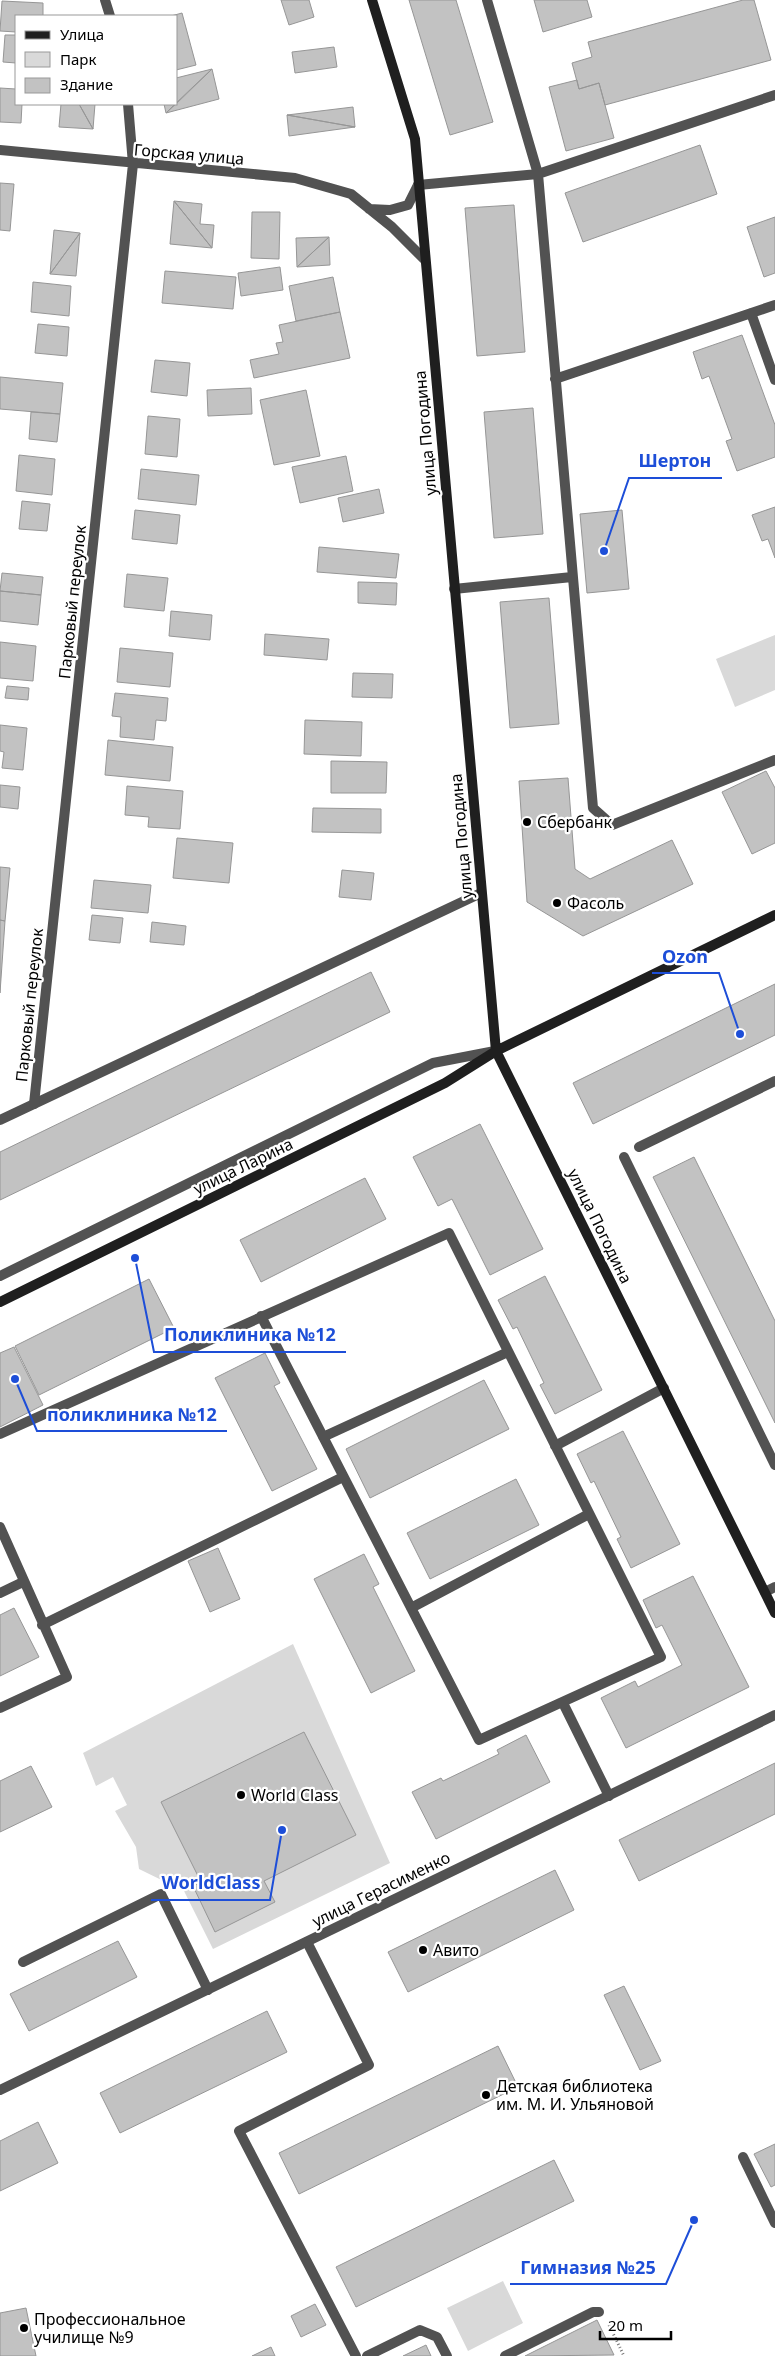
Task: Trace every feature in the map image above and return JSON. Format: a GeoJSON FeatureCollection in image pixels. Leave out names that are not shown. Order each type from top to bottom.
{"type":"FeatureCollection","features":[{"type":"Feature","properties":{"kind":"street"},"geometry":{"type":"LineString","coordinates":[[105,0],[110,15]]}},
{"type":"Feature","properties":{"kind":"street","name":"улица Погодина"},"geometry":{"type":"LineString","coordinates":[[372,0],[415,139],[424,259],[496,1051],[775,1613]]}},
{"type":"Feature","properties":{"kind":"street"},"geometry":{"type":"LineString","coordinates":[[487,0],[538,174],[593,808],[612,825],[775,760]]}},
{"type":"Feature","properties":{"kind":"street"},"geometry":{"type":"LineString","coordinates":[[369,209],[390,210],[408,205],[418,185],[538,174],[775,95]]}},
{"type":"Feature","properties":{"kind":"street","name":"Парковый переулок"},"geometry":{"type":"LineString","coordinates":[[34,1104],[133,164],[128,105]]}},
{"type":"Feature","properties":{"kind":"street","name":"Горская улица"},"geometry":{"type":"LineString","coordinates":[[0,150],[295,178],[351,194],[392,227],[424,259]]}},
{"type":"Feature","properties":{"kind":"street"},"geometry":{"type":"LineString","coordinates":[[555,379],[775,305]]}},
{"type":"Feature","properties":{"kind":"street"},"geometry":{"type":"LineString","coordinates":[[751,313],[775,380]]}},
{"type":"Feature","properties":{"kind":"street"},"geometry":{"type":"LineString","coordinates":[[454,589],[572,577]]}},
{"type":"Feature","properties":{"kind":"street"},"geometry":{"type":"LineString","coordinates":[[0,1120],[482,893]]}},
{"type":"Feature","properties":{"kind":"street","name":"улица Ларина"},"geometry":{"type":"LineString","coordinates":[[0,1302],[445,1083],[496,1051],[775,915]]}},
{"type":"Feature","properties":{"kind":"street","name":"улица Ларина"},"geometry":{"type":"LineString","coordinates":[[0,1276],[433,1063],[496,1051]]}},
{"type":"Feature","properties":{"kind":"street"},"geometry":{"type":"LineString","coordinates":[[639,1147],[775,1081]]}},
{"type":"Feature","properties":{"kind":"street"},"geometry":{"type":"LineString","coordinates":[[624,1157],[775,1465]]}},
{"type":"Feature","properties":{"kind":"street"},"geometry":{"type":"LineString","coordinates":[[0,1434],[261,1316],[449,1233],[661,1657],[479,1740],[261,1316]]}},
{"type":"Feature","properties":{"kind":"street"},"geometry":{"type":"LineString","coordinates":[[323,1437],[508,1352]]}},
{"type":"Feature","properties":{"kind":"street"},"geometry":{"type":"LineString","coordinates":[[555,1446],[664,1388]]}},
{"type":"Feature","properties":{"kind":"street"},"geometry":{"type":"LineString","coordinates":[[42,1625],[344,1477]]}},
{"type":"Feature","properties":{"kind":"street"},"geometry":{"type":"LineString","coordinates":[[411,1608],[589,1514]]}},
{"type":"Feature","properties":{"kind":"street"},"geometry":{"type":"LineString","coordinates":[[0,1527],[22,1582],[67,1677],[0,1708]]}},
{"type":"Feature","properties":{"kind":"street"},"geometry":{"type":"LineString","coordinates":[[0,1593],[22,1582]]}},
{"type":"Feature","properties":{"kind":"street"},"geometry":{"type":"LineString","coordinates":[[765,1592],[775,1587]]}},
{"type":"Feature","properties":{"kind":"street"},"geometry":{"type":"LineString","coordinates":[[563,1703],[610,1796]]}},
{"type":"Feature","properties":{"kind":"street","name":"улица Герасименко"},"geometry":{"type":"LineString","coordinates":[[0,2090],[775,1715]]}},
{"type":"Feature","properties":{"kind":"street"},"geometry":{"type":"LineString","coordinates":[[23,1962],[161,1894],[208,1990]]}},
{"type":"Feature","properties":{"kind":"street"},"geometry":{"type":"LineString","coordinates":[[307,1942],[369,2065],[239,2131],[356,2356]]}},
{"type":"Feature","properties":{"kind":"street"},"geometry":{"type":"LineString","coordinates":[[743,2158],[775,2223]]}},
{"type":"Feature","properties":{"kind":"street"},"geometry":{"type":"LineString","coordinates":[[505,2356],[593,2312],[599,2312]]}},
{"type":"Feature","properties":{"kind":"street"},"geometry":{"type":"LineString","coordinates":[[367,2356],[420,2330],[438,2337],[447,2356]]}},
{"type":"Feature","properties":{"kind":"path"},"geometry":{"type":"LineString","coordinates":[[599,2312],[604,2316],[624,2356]]}},
{"type":"Feature","properties":{"kind":"green space"},"geometry":{"type":"Polygon","coordinates":[[[775,635],[775,690],[735,707],[716,659],[775,635]]]}},
{"type":"Feature","properties":{"kind":"green space","name":"World Class"},"geometry":{"type":"Polygon","coordinates":[[[293,1644],[390,1863],[213,1949],[184,1891],[139,1869],[136,1847],[115,1811],[127,1805],[113,1777],[96,1786],[83,1753],[293,1644]]]}},
{"type":"Feature","properties":{"kind":"green space"},"geometry":{"type":"Polygon","coordinates":[[[503,2281],[523,2323],[468,2351],[447,2308],[503,2281]]]}},
{"type":"Feature","properties":{"kind":"building"},"geometry":{"type":"Polygon","coordinates":[[[281,0],[309,0],[314,17],[289,25],[281,0]]]}},
{"type":"Feature","properties":{"kind":"building"},"geometry":{"type":"Polygon","coordinates":[[[409,0],[456,0],[493,122],[450,135],[409,0]]]}},
{"type":"Feature","properties":{"kind":"building"},"geometry":{"type":"Polygon","coordinates":[[[534,0],[587,0],[592,17],[543,32],[534,0]]]}},
{"type":"Feature","properties":{"kind":"building"},"geometry":{"type":"Polygon","coordinates":[[[743,0],[754,0],[771,60],[605,105],[599,83],[579,89],[572,63],[592,57],[588,42],[743,0]]]}},
{"type":"Feature","properties":{"kind":"building"},"geometry":{"type":"Polygon","coordinates":[[[2,1],[43,3],[43,15],[15,15],[15,32],[0,31],[2,1]]]}},
{"type":"Feature","properties":{"kind":"building"},"geometry":{"type":"Polygon","coordinates":[[[182,13],[196,65],[178,70],[178,15],[175,15],[182,13]]]}},
{"type":"Feature","properties":{"kind":"building"},"geometry":{"type":"Polygon","coordinates":[[[5,35],[15,35],[15,63],[3,62],[5,35]]]}},
{"type":"Feature","properties":{"kind":"building"},"geometry":{"type":"Polygon","coordinates":[[[334,47],[337,67],[295,73],[292,52],[334,47]]]}},
{"type":"Feature","properties":{"kind":"building"},"geometry":{"type":"Polygon","coordinates":[[[212,69],[178,101],[178,78],[212,69]]]}},
{"type":"Feature","properties":{"kind":"building"},"geometry":{"type":"Polygon","coordinates":[[[212,69],[219,99],[166,113],[175,105],[178,105],[178,102],[212,69]]]}},
{"type":"Feature","properties":{"kind":"building"},"geometry":{"type":"Polygon","coordinates":[[[577,80],[579,89],[599,83],[614,138],[566,151],[549,87],[577,80]]]}},
{"type":"Feature","properties":{"kind":"building"},"geometry":{"type":"Polygon","coordinates":[[[0,88],[15,89],[15,105],[22,105],[21,123],[0,122],[0,88]]]}},
{"type":"Feature","properties":{"kind":"building"},"geometry":{"type":"Polygon","coordinates":[[[61,105],[80,105],[93,129],[59,127],[61,105]]]}},
{"type":"Feature","properties":{"kind":"building"},"geometry":{"type":"Polygon","coordinates":[[[80,105],[95,105],[93,129],[80,105]]]}},
{"type":"Feature","properties":{"kind":"building"},"geometry":{"type":"Polygon","coordinates":[[[164,105],[174,105],[166,113],[164,105]]]}},
{"type":"Feature","properties":{"kind":"building"},"geometry":{"type":"Polygon","coordinates":[[[353,107],[355,127],[287,115],[353,107]]]}},
{"type":"Feature","properties":{"kind":"building"},"geometry":{"type":"Polygon","coordinates":[[[287,115],[355,127],[289,136],[287,115]]]}},
{"type":"Feature","properties":{"kind":"building"},"geometry":{"type":"Polygon","coordinates":[[[700,145],[717,194],[583,242],[565,193],[700,145]]]}},
{"type":"Feature","properties":{"kind":"building"},"geometry":{"type":"Polygon","coordinates":[[[0,183],[14,184],[10,231],[0,230],[0,183]]]}},
{"type":"Feature","properties":{"kind":"building"},"geometry":{"type":"Polygon","coordinates":[[[174,201],[212,248],[170,244],[174,201]]]}},
{"type":"Feature","properties":{"kind":"building"},"geometry":{"type":"Polygon","coordinates":[[[174,201],[202,204],[200,224],[214,225],[212,248],[174,201]]]}},
{"type":"Feature","properties":{"kind":"building"},"geometry":{"type":"Polygon","coordinates":[[[514,205],[525,352],[477,356],[465,208],[514,205]]]}},
{"type":"Feature","properties":{"kind":"building"},"geometry":{"type":"Polygon","coordinates":[[[252,212],[280,212],[279,259],[251,258],[252,212]]]}},
{"type":"Feature","properties":{"kind":"building"},"geometry":{"type":"Polygon","coordinates":[[[775,217],[775,273],[764,277],[747,227],[775,217]]]}},
{"type":"Feature","properties":{"kind":"building"},"geometry":{"type":"Polygon","coordinates":[[[54,230],[80,233],[50,274],[54,230]]]}},
{"type":"Feature","properties":{"kind":"building"},"geometry":{"type":"Polygon","coordinates":[[[80,233],[76,276],[50,274],[80,233]]]}},
{"type":"Feature","properties":{"kind":"building"},"geometry":{"type":"Polygon","coordinates":[[[329,237],[330,265],[297,267],[329,237]]]}},
{"type":"Feature","properties":{"kind":"building"},"geometry":{"type":"Polygon","coordinates":[[[329,237],[297,267],[296,238],[329,237]]]}},
{"type":"Feature","properties":{"kind":"building"},"geometry":{"type":"Polygon","coordinates":[[[280,267],[283,290],[241,296],[238,273],[280,267]]]}},
{"type":"Feature","properties":{"kind":"building"},"geometry":{"type":"Polygon","coordinates":[[[165,271],[236,277],[233,309],[162,303],[165,271]]]}},
{"type":"Feature","properties":{"kind":"building"},"geometry":{"type":"Polygon","coordinates":[[[333,277],[340,312],[296,321],[289,286],[333,277]]]}},
{"type":"Feature","properties":{"kind":"building"},"geometry":{"type":"Polygon","coordinates":[[[33,282],[71,286],[69,316],[31,312],[33,282]]]}},
{"type":"Feature","properties":{"kind":"building"},"geometry":{"type":"Polygon","coordinates":[[[340,312],[350,358],[254,378],[250,360],[279,354],[276,343],[283,342],[279,325],[340,312]]]}},
{"type":"Feature","properties":{"kind":"building"},"geometry":{"type":"Polygon","coordinates":[[[38,324],[69,327],[67,356],[35,353],[38,324]]]}},
{"type":"Feature","properties":{"kind":"building"},"geometry":{"type":"Polygon","coordinates":[[[742,335],[775,425],[775,457],[737,471],[726,441],[732,439],[709,376],[702,379],[693,352],[742,335]]]}},
{"type":"Feature","properties":{"kind":"building"},"geometry":{"type":"Polygon","coordinates":[[[155,360],[190,363],[187,396],[151,392],[155,360]]]}},
{"type":"Feature","properties":{"kind":"building"},"geometry":{"type":"Polygon","coordinates":[[[0,377],[63,383],[60,414],[0,409],[0,377]]]}},
{"type":"Feature","properties":{"kind":"building"},"geometry":{"type":"Polygon","coordinates":[[[251,388],[252,414],[208,416],[207,390],[251,388]]]}},
{"type":"Feature","properties":{"kind":"building"},"geometry":{"type":"Polygon","coordinates":[[[306,390],[320,456],[274,465],[260,400],[306,390]]]}},
{"type":"Feature","properties":{"kind":"building"},"geometry":{"type":"Polygon","coordinates":[[[533,408],[543,534],[494,538],[484,412],[533,408]]]}},
{"type":"Feature","properties":{"kind":"building"},"geometry":{"type":"Polygon","coordinates":[[[31,412],[60,414],[57,442],[29,439],[31,412]]]}},
{"type":"Feature","properties":{"kind":"building"},"geometry":{"type":"Polygon","coordinates":[[[148,416],[180,419],[177,457],[145,454],[148,416]]]}},
{"type":"Feature","properties":{"kind":"building"},"geometry":{"type":"Polygon","coordinates":[[[19,455],[55,459],[52,495],[16,491],[19,455]]]}},
{"type":"Feature","properties":{"kind":"building"},"geometry":{"type":"Polygon","coordinates":[[[346,456],[353,491],[300,503],[292,467],[346,456]]]}},
{"type":"Feature","properties":{"kind":"building"},"geometry":{"type":"Polygon","coordinates":[[[141,469],[199,475],[196,505],[138,499],[141,469]]]}},
{"type":"Feature","properties":{"kind":"building"},"geometry":{"type":"Polygon","coordinates":[[[379,489],[384,513],[343,522],[338,498],[379,489]]]}},
{"type":"Feature","properties":{"kind":"building"},"geometry":{"type":"Polygon","coordinates":[[[22,501],[50,504],[47,531],[19,529],[22,501]]]}},
{"type":"Feature","properties":{"kind":"building"},"geometry":{"type":"Polygon","coordinates":[[[775,507],[775,558],[768,539],[762,541],[752,515],[775,507]]]}},
{"type":"Feature","properties":{"kind":"building"},"geometry":{"type":"Polygon","coordinates":[[[135,510],[180,515],[177,544],[132,539],[135,510]]]}},
{"type":"Feature","properties":{"kind":"building"},"geometry":{"type":"Polygon","coordinates":[[[622,510],[629,589],[587,593],[580,514],[622,510]]]}},
{"type":"Feature","properties":{"kind":"building"},"geometry":{"type":"Polygon","coordinates":[[[319,547],[399,554],[396,578],[317,572],[319,547]]]}},
{"type":"Feature","properties":{"kind":"building"},"geometry":{"type":"Polygon","coordinates":[[[2,573],[43,577],[41,595],[0,591],[2,573]]]}},
{"type":"Feature","properties":{"kind":"building"},"geometry":{"type":"Polygon","coordinates":[[[127,574],[168,578],[164,611],[124,607],[127,574]]]}},
{"type":"Feature","properties":{"kind":"building"},"geometry":{"type":"Polygon","coordinates":[[[358,582],[397,583],[396,605],[358,603],[358,582]]]}},
{"type":"Feature","properties":{"kind":"building"},"geometry":{"type":"Polygon","coordinates":[[[0,591],[41,595],[38,625],[0,621],[0,591]]]}},
{"type":"Feature","properties":{"kind":"building"},"geometry":{"type":"Polygon","coordinates":[[[549,598],[559,724],[510,728],[500,602],[549,598]]]}},
{"type":"Feature","properties":{"kind":"building"},"geometry":{"type":"Polygon","coordinates":[[[171,611],[212,615],[210,640],[169,636],[171,611]]]}},
{"type":"Feature","properties":{"kind":"building"},"geometry":{"type":"Polygon","coordinates":[[[265,634],[329,639],[327,660],[264,655],[265,634]]]}},
{"type":"Feature","properties":{"kind":"building"},"geometry":{"type":"Polygon","coordinates":[[[0,642],[36,646],[33,681],[0,678],[0,642]]]}},
{"type":"Feature","properties":{"kind":"building"},"geometry":{"type":"Polygon","coordinates":[[[120,648],[173,653],[170,687],[117,682],[120,648]]]}},
{"type":"Feature","properties":{"kind":"building"},"geometry":{"type":"Polygon","coordinates":[[[353,673],[393,674],[392,698],[352,697],[353,673]]]}},
{"type":"Feature","properties":{"kind":"building"},"geometry":{"type":"Polygon","coordinates":[[[7,686],[29,688],[28,700],[5,698],[7,686]]]}},
{"type":"Feature","properties":{"kind":"building"},"geometry":{"type":"Polygon","coordinates":[[[115,693],[168,698],[166,721],[156,720],[154,740],[120,737],[121,717],[112,716],[115,693]]]}},
{"type":"Feature","properties":{"kind":"building"},"geometry":{"type":"Polygon","coordinates":[[[305,720],[362,722],[361,756],[304,754],[305,720]]]}},
{"type":"Feature","properties":{"kind":"building"},"geometry":{"type":"Polygon","coordinates":[[[0,725],[27,728],[23,770],[2,768],[4,752],[0,751],[0,725]]]}},
{"type":"Feature","properties":{"kind":"building"},"geometry":{"type":"Polygon","coordinates":[[[108,740],[173,747],[170,781],[105,775],[108,740]]]}},
{"type":"Feature","properties":{"kind":"building"},"geometry":{"type":"Polygon","coordinates":[[[331,761],[387,762],[386,793],[331,793],[331,761]]]}},
{"type":"Feature","properties":{"kind":"building"},"geometry":{"type":"Polygon","coordinates":[[[766,771],[775,788],[775,843],[752,854],[722,792],[766,771]]]}},
{"type":"Feature","properties":{"kind":"building"},"geometry":{"type":"Polygon","coordinates":[[[568,778],[575,869],[590,879],[672,840],[693,884],[583,936],[527,902],[519,781],[568,778]]]}},
{"type":"Feature","properties":{"kind":"building"},"geometry":{"type":"Polygon","coordinates":[[[0,785],[20,787],[18,809],[0,807],[0,785]]]}},
{"type":"Feature","properties":{"kind":"building"},"geometry":{"type":"Polygon","coordinates":[[[127,786],[183,791],[180,829],[148,827],[149,817],[125,815],[127,786]]]}},
{"type":"Feature","properties":{"kind":"building"},"geometry":{"type":"Polygon","coordinates":[[[313,808],[381,809],[381,833],[312,832],[313,808]]]}},
{"type":"Feature","properties":{"kind":"building"},"geometry":{"type":"Polygon","coordinates":[[[177,838],[233,843],[229,883],[173,878],[177,838]]]}},
{"type":"Feature","properties":{"kind":"building"},"geometry":{"type":"Polygon","coordinates":[[[0,867],[10,868],[5,921],[0,920],[0,867]]]}},
{"type":"Feature","properties":{"kind":"building"},"geometry":{"type":"Polygon","coordinates":[[[342,870],[374,873],[371,900],[339,897],[342,870]]]}},
{"type":"Feature","properties":{"kind":"building"},"geometry":{"type":"Polygon","coordinates":[[[94,880],[151,885],[148,913],[91,908],[94,880]]]}},
{"type":"Feature","properties":{"kind":"building"},"geometry":{"type":"Polygon","coordinates":[[[92,915],[123,918],[120,943],[89,940],[92,915]]]}},
{"type":"Feature","properties":{"kind":"building"},"geometry":{"type":"Polygon","coordinates":[[[0,920],[5,921],[0,993],[0,920]]]}},
{"type":"Feature","properties":{"kind":"building"},"geometry":{"type":"Polygon","coordinates":[[[152,922],[186,926],[184,945],[150,942],[152,922]]]}},
{"type":"Feature","properties":{"kind":"building"},"geometry":{"type":"Polygon","coordinates":[[[371,972],[390,1012],[0,1200],[0,1152],[371,972]]]}},
{"type":"Feature","properties":{"kind":"building"},"geometry":{"type":"Polygon","coordinates":[[[775,984],[775,1035],[593,1124],[573,1083],[775,984]]]}},
{"type":"Feature","properties":{"kind":"building"},"geometry":{"type":"Polygon","coordinates":[[[480,1124],[543,1249],[490,1275],[452,1199],[438,1206],[413,1157],[480,1124]]]}},
{"type":"Feature","properties":{"kind":"building"},"geometry":{"type":"Polygon","coordinates":[[[694,1157],[775,1321],[775,1423],[653,1177],[694,1157]]]}},
{"type":"Feature","properties":{"kind":"building"},"geometry":{"type":"Polygon","coordinates":[[[365,1178],[386,1219],[261,1282],[240,1240],[365,1178]]]}},
{"type":"Feature","properties":{"kind":"building"},"geometry":{"type":"Polygon","coordinates":[[[545,1276],[602,1390],[555,1414],[540,1385],[544,1383],[517,1327],[513,1329],[498,1300],[545,1276]]]}},
{"type":"Feature","properties":{"kind":"building"},"geometry":{"type":"Polygon","coordinates":[[[149,1279],[174,1328],[39,1395],[15,1346],[149,1279]]]}},
{"type":"Feature","properties":{"kind":"building"},"geometry":{"type":"Polygon","coordinates":[[[14,1347],[43,1405],[0,1427],[0,1353],[14,1347]]]}},
{"type":"Feature","properties":{"kind":"building"},"geometry":{"type":"Polygon","coordinates":[[[265,1353],[280,1383],[274,1386],[317,1469],[272,1491],[215,1378],[265,1353]]]}},
{"type":"Feature","properties":{"kind":"building"},"geometry":{"type":"Polygon","coordinates":[[[484,1380],[509,1429],[370,1498],[346,1449],[484,1380]]]}},
{"type":"Feature","properties":{"kind":"building"},"geometry":{"type":"Polygon","coordinates":[[[623,1431],[680,1544],[631,1568],[617,1539],[621,1537],[594,1481],[591,1483],[577,1454],[623,1431]]]}},
{"type":"Feature","properties":{"kind":"building"},"geometry":{"type":"Polygon","coordinates":[[[516,1479],[539,1525],[430,1579],[407,1533],[516,1479]]]}},
{"type":"Feature","properties":{"kind":"building"},"geometry":{"type":"Polygon","coordinates":[[[218,1548],[240,1599],[210,1612],[188,1561],[218,1548]]]}},
{"type":"Feature","properties":{"kind":"building"},"geometry":{"type":"Polygon","coordinates":[[[364,1554],[379,1584],[373,1587],[415,1671],[371,1693],[314,1579],[364,1554]]]}},
{"type":"Feature","properties":{"kind":"building"},"geometry":{"type":"Polygon","coordinates":[[[693,1576],[749,1687],[626,1748],[601,1698],[635,1681],[638,1687],[682,1665],[662,1625],[656,1628],[643,1600],[693,1576]]]}},
{"type":"Feature","properties":{"kind":"building"},"geometry":{"type":"Polygon","coordinates":[[[14,1608],[39,1657],[0,1676],[0,1615],[14,1608]]]}},
{"type":"Feature","properties":{"kind":"building"},"geometry":{"type":"Polygon","coordinates":[[[304,1732],[356,1835],[264,1881],[275,1902],[215,1932],[193,1886],[201,1882],[161,1802],[304,1732]]]}},
{"type":"Feature","properties":{"kind":"building"},"geometry":{"type":"Polygon","coordinates":[[[526,1735],[550,1782],[436,1839],[412,1792],[441,1778],[443,1781],[499,1754],[497,1750],[526,1735]]]}},
{"type":"Feature","properties":{"kind":"building"},"geometry":{"type":"Polygon","coordinates":[[[775,1763],[775,1814],[639,1881],[619,1840],[775,1763]]]}},
{"type":"Feature","properties":{"kind":"building"},"geometry":{"type":"Polygon","coordinates":[[[31,1766],[52,1807],[0,1832],[0,1781],[31,1766]]]}},
{"type":"Feature","properties":{"kind":"building"},"geometry":{"type":"Polygon","coordinates":[[[555,1870],[574,1910],[408,1992],[388,1952],[555,1870]]]}},
{"type":"Feature","properties":{"kind":"building"},"geometry":{"type":"Polygon","coordinates":[[[118,1941],[137,1977],[29,2031],[10,1994],[118,1941]]]}},
{"type":"Feature","properties":{"kind":"building"},"geometry":{"type":"Polygon","coordinates":[[[624,1986],[661,2061],[640,2070],[604,1995],[624,1986]]]}},
{"type":"Feature","properties":{"kind":"building"},"geometry":{"type":"Polygon","coordinates":[[[267,2011],[287,2052],[120,2133],[100,2093],[267,2011]]]}},
{"type":"Feature","properties":{"kind":"building"},"geometry":{"type":"Polygon","coordinates":[[[498,2046],[518,2087],[299,2194],[279,2153],[498,2046]]]}},
{"type":"Feature","properties":{"kind":"building"},"geometry":{"type":"Polygon","coordinates":[[[38,2122],[58,2163],[0,2191],[0,2141],[38,2122]]]}},
{"type":"Feature","properties":{"kind":"building"},"geometry":{"type":"Polygon","coordinates":[[[775,2144],[775,2185],[771,2187],[754,2154],[775,2144]]]}},
{"type":"Feature","properties":{"kind":"building"},"geometry":{"type":"Polygon","coordinates":[[[554,2160],[574,2201],[356,2307],[336,2267],[554,2160]]]}},
{"type":"Feature","properties":{"kind":"building"},"geometry":{"type":"Polygon","coordinates":[[[315,2304],[326,2325],[301,2337],[291,2316],[315,2304]]]}},
{"type":"Feature","properties":{"kind":"building"},"geometry":{"type":"Polygon","coordinates":[[[26,2308],[36,2356],[0,2356],[0,2313],[26,2308]]]}},
{"type":"Feature","properties":{"kind":"building"},"geometry":{"type":"Polygon","coordinates":[[[597,2320],[614,2355],[525,2356],[597,2320]]]}},
{"type":"Feature","properties":{"kind":"building"},"geometry":{"type":"Polygon","coordinates":[[[426,2345],[431,2356],[403,2356],[426,2345]]]}},
{"type":"Feature","properties":{"kind":"building"},"geometry":{"type":"Polygon","coordinates":[[[271,2347],[275,2356],[252,2356],[271,2347]]]}},
{"type":"Feature","properties":{"kind":"place","name":"Шертон"},"geometry":{"type":"Point","coordinates":[604,551]}},
{"type":"Feature","properties":{"kind":"place","name":"Сбербанк"},"geometry":{"type":"Point","coordinates":[527,822]}},
{"type":"Feature","properties":{"kind":"place","name":"Фасоль"},"geometry":{"type":"Point","coordinates":[557,903]}},
{"type":"Feature","properties":{"kind":"place","name":"Ozon"},"geometry":{"type":"Point","coordinates":[740,1034]}},
{"type":"Feature","properties":{"kind":"place","name":"Поликлиника №12"},"geometry":{"type":"Point","coordinates":[135,1258]}},
{"type":"Feature","properties":{"kind":"place","name":"поликлиника №12"},"geometry":{"type":"Point","coordinates":[15,1379]}},
{"type":"Feature","properties":{"kind":"place","name":"World Class"},"geometry":{"type":"Point","coordinates":[241,1795]}},
{"type":"Feature","properties":{"kind":"place","name":"WorldClass"},"geometry":{"type":"Point","coordinates":[282,1830]}},
{"type":"Feature","properties":{"kind":"place","name":"Авито"},"geometry":{"type":"Point","coordinates":[423,1950]}},
{"type":"Feature","properties":{"kind":"place","name":"Детская библиотека им. М. И. Ульяновой"},"geometry":{"type":"Point","coordinates":[486,2095]}},
{"type":"Feature","properties":{"kind":"place","name":"Гимназия №25"},"geometry":{"type":"Point","coordinates":[694,2220]}},
{"type":"Feature","properties":{"kind":"place","name":"Профессиональное училище №9"},"geometry":{"type":"Point","coordinates":[24,2328]}}]}
